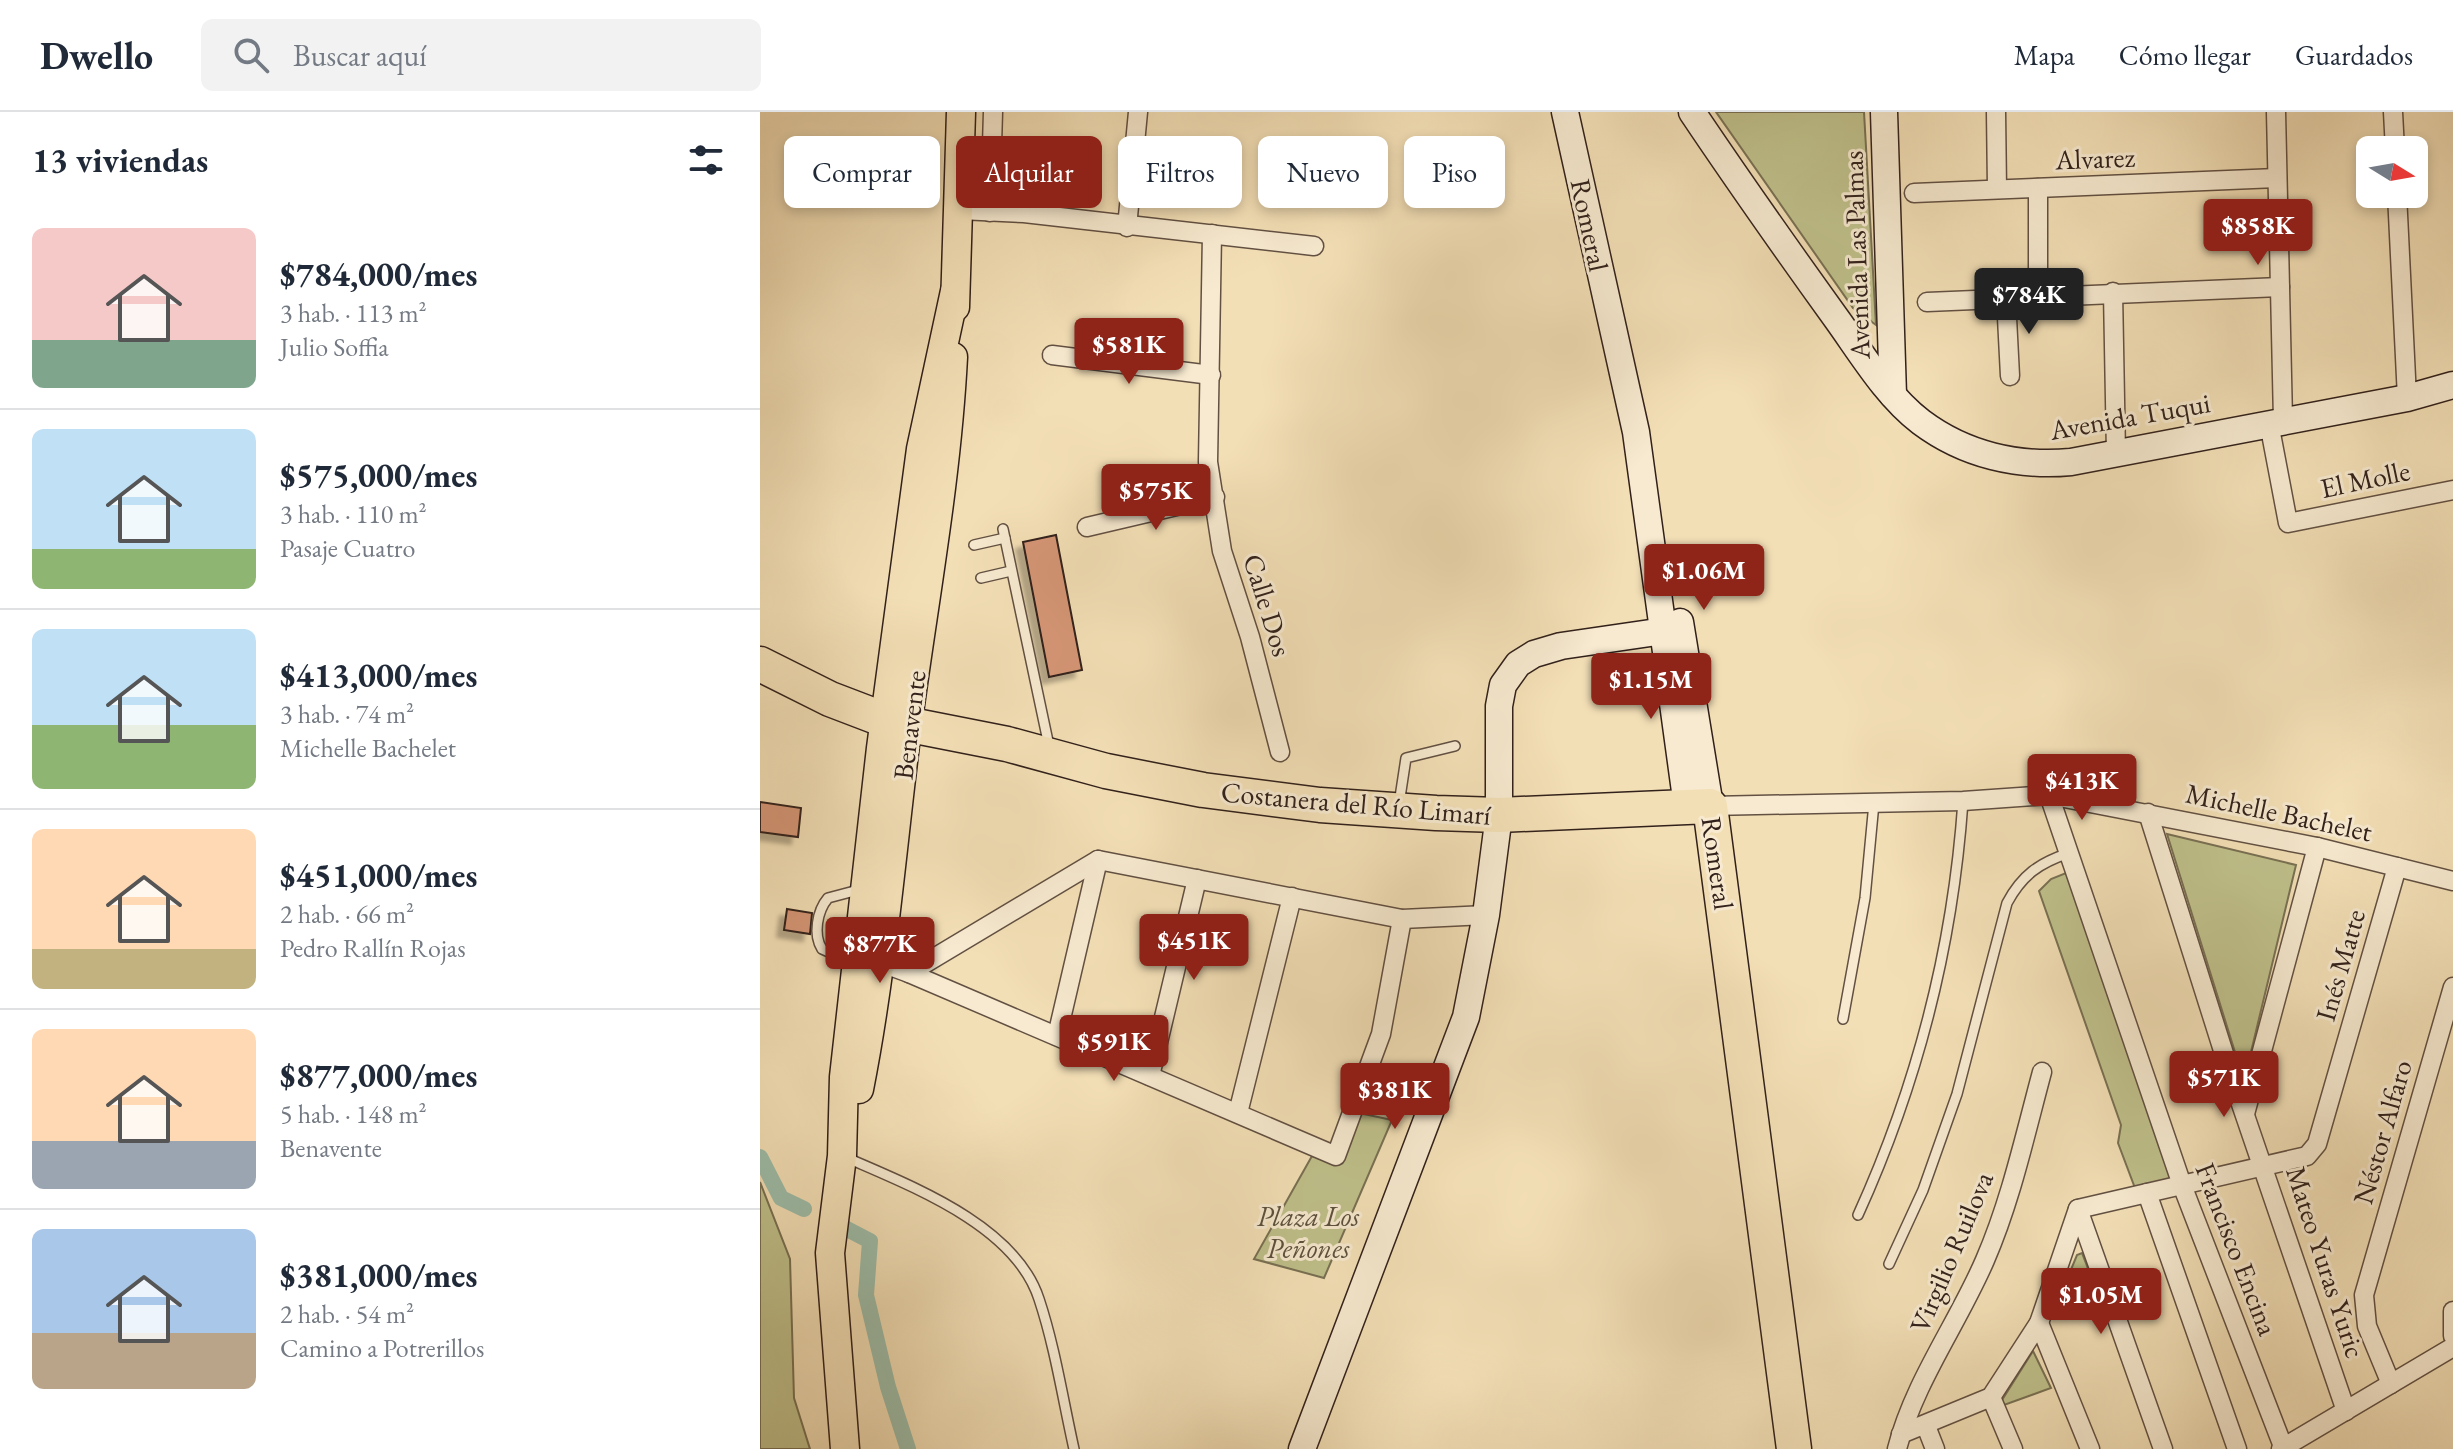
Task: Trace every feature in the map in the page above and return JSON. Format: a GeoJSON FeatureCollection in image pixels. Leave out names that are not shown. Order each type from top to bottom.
{"type":"FeatureCollection","features":[{"type":"Feature","properties":{"kind":"highway","name":"Costanera del Río Limarí"},"geometry":{"type":"LineString","coordinates":[[760,657],[898,714]]}},
{"type":"Feature","properties":{"kind":"highway","name":"Costanera del Río Limarí"},"geometry":{"type":"LineString","coordinates":[[760,664],[830,699],[898,714],[1051,757],[1216,792],[1399,811],[1499,815],[1698,806]]}},
{"type":"Feature","properties":{"kind":"highway","name":"Romeral"},"geometry":{"type":"LineString","coordinates":[[1698,806],[1739,1179],[1772,1300],[1794,1449]]}},
{"type":"Feature","properties":{"kind":"main road","name":"Benavente"},"geometry":{"type":"LineString","coordinates":[[845,1449],[830,1253],[842,1156],[844,1077],[868,963],[898,714],[921,449],[955,291],[961,112]]}},
{"type":"Feature","properties":{"kind":"main road","name":"Benavente"},"geometry":{"type":"LineString","coordinates":[[868,963],[866,889],[898,714]]}},
{"type":"Feature","properties":{"kind":"street"},"geometry":{"type":"LineString","coordinates":[[990,212],[993,112]]}},
{"type":"Feature","properties":{"kind":"street"},"geometry":{"type":"LineString","coordinates":[[1127,227],[1138,112]]}},
{"type":"Feature","properties":{"kind":"street","name":"Romeral"},"geometry":{"type":"LineString","coordinates":[[1565,112],[1636,432],[1664,631],[1698,806]]}},
{"type":"Feature","properties":{"kind":"street","name":"Avenida Tuqui"},"geometry":{"type":"LineString","coordinates":[[1692,112],[1760,212],[1893,395],[1940,435],[1997,458],[2054,464],[2407,398],[2453,385]]}},
{"type":"Feature","properties":{"kind":"street","name":"Avenida Las Palmas"},"geometry":{"type":"LineString","coordinates":[[1884,112],[1893,395]]}},
{"type":"Feature","properties":{"kind":"street"},"geometry":{"type":"LineString","coordinates":[[1996,112],[1997,189]]}},
{"type":"Feature","properties":{"kind":"street"},"geometry":{"type":"LineString","coordinates":[[2276,112],[2280,287],[2276,422]]}},
{"type":"Feature","properties":{"kind":"street"},"geometry":{"type":"LineString","coordinates":[[2393,112],[2394,136]]}},
{"type":"Feature","properties":{"kind":"street","name":"Alvarez"},"geometry":{"type":"LineString","coordinates":[[1914,193],[2277,178]]}},
{"type":"Feature","properties":{"kind":"street"},"geometry":{"type":"LineString","coordinates":[[2038,188],[2038,296]]}},
{"type":"Feature","properties":{"kind":"street"},"geometry":{"type":"LineString","coordinates":[[2398,208],[2407,398]]}},
{"type":"Feature","properties":{"kind":"street"},"geometry":{"type":"LineString","coordinates":[[960,210],[1314,246]]}},
{"type":"Feature","properties":{"kind":"street","name":"Calle Dos"},"geometry":{"type":"LineString","coordinates":[[1212,234],[1208,462],[1222,551],[1250,637],[1280,752]]}},
{"type":"Feature","properties":{"kind":"street"},"geometry":{"type":"LineString","coordinates":[[1927,302],[2280,287]]}},
{"type":"Feature","properties":{"kind":"street"},"geometry":{"type":"LineString","coordinates":[[2113,292],[2116,454]]}},
{"type":"Feature","properties":{"kind":"street"},"geometry":{"type":"LineString","coordinates":[[2006,298],[2010,376]]}},
{"type":"Feature","properties":{"kind":"street"},"geometry":{"type":"LineString","coordinates":[[1052,355],[1211,375]]}},
{"type":"Feature","properties":{"kind":"street","name":"El Molle"},"geometry":{"type":"LineString","coordinates":[[2276,422],[2288,523],[2453,490]]}},
{"type":"Feature","properties":{"kind":"street","name":"Romeral"},"geometry":{"type":"LineString","coordinates":[[1636,432],[1661,511],[1698,806]]}},
{"type":"Feature","properties":{"kind":"street"},"geometry":{"type":"LineString","coordinates":[[1087,527],[1215,497]]}},
{"type":"Feature","properties":{"kind":"street"},"geometry":{"type":"LineString","coordinates":[[1302,1449],[1466,1017],[1486,915],[1499,815],[1499,706],[1503,685],[1511,671],[1525,658],[1561,646],[1664,631]]}},
{"type":"Feature","properties":{"kind":"street","name":"Michelle Bachelet"},"geometry":{"type":"LineString","coordinates":[[1698,806],[1963,801],[2049,795],[2317,847],[2453,881]]}},
{"type":"Feature","properties":{"kind":"street","name":"Francisco Encina"},"geometry":{"type":"LineString","coordinates":[[2049,795],[2182,1185],[2283,1449]]}},
{"type":"Feature","properties":{"kind":"street","name":"Mateo Yuras Yuric"},"geometry":{"type":"LineString","coordinates":[[2148,813],[2245,1114],[2346,1411]]}},
{"type":"Feature","properties":{"kind":"street"},"geometry":{"type":"LineString","coordinates":[[2245,1114],[2317,847]]}},
{"type":"Feature","properties":{"kind":"street"},"geometry":{"type":"LineString","coordinates":[[909,973],[1098,860],[1402,919],[1486,915]]}},
{"type":"Feature","properties":{"kind":"street"},"geometry":{"type":"LineString","coordinates":[[1057,1036],[1098,860]]}},
{"type":"Feature","properties":{"kind":"street","name":"Inés Matte"},"geometry":{"type":"LineString","coordinates":[[2078,1209],[2307,1156],[2317,1144],[2397,867]]}},
{"type":"Feature","properties":{"kind":"street"},"geometry":{"type":"LineString","coordinates":[[1150,1076],[1197,879]]}},
{"type":"Feature","properties":{"kind":"street"},"geometry":{"type":"LineString","coordinates":[[1238,1113],[1292,897]]}},
{"type":"Feature","properties":{"kind":"street"},"geometry":{"type":"LineString","coordinates":[[868,963],[909,973],[1336,1156],[1381,1034],[1402,919]]}},
{"type":"Feature","properties":{"kind":"street","name":"Néstor Alfaro"},"geometry":{"type":"LineString","coordinates":[[2391,1384],[2367,1326],[2364,1295],[2453,987]]}},
{"type":"Feature","properties":{"kind":"street","name":"Virgilio Ruilova"},"geometry":{"type":"LineString","coordinates":[[1899,1442],[1909,1410],[1958,1319],[1992,1244],[2007,1202],[2042,1072]]}},
{"type":"Feature","properties":{"kind":"street"},"geometry":{"type":"LineString","coordinates":[[2147,1193],[2237,1449]]}},
{"type":"Feature","properties":{"kind":"street"},"geometry":{"type":"LineString","coordinates":[[1899,1442],[1926,1426],[1991,1397],[2039,1323],[2078,1209]]}},
{"type":"Feature","properties":{"kind":"street"},"geometry":{"type":"LineString","coordinates":[[2078,1209],[2163,1449]]}},
{"type":"Feature","properties":{"kind":"street"},"geometry":{"type":"LineString","coordinates":[[2453,1311],[2453,1336]]}},
{"type":"Feature","properties":{"kind":"street"},"geometry":{"type":"LineString","coordinates":[[2039,1323],[2090,1449]]}},
{"type":"Feature","properties":{"kind":"street"},"geometry":{"type":"LineString","coordinates":[[2283,1449],[2453,1347]]}},
{"type":"Feature","properties":{"kind":"street"},"geometry":{"type":"LineString","coordinates":[[1991,1397],[2013,1449]]}},
{"type":"Feature","properties":{"kind":"street"},"geometry":{"type":"LineString","coordinates":[[1926,1426],[1935,1449]]}},
{"type":"Feature","properties":{"kind":"lane"},"geometry":{"type":"LineString","coordinates":[[974,545],[1004,534],[1051,757]]}},
{"type":"Feature","properties":{"kind":"lane"},"geometry":{"type":"LineString","coordinates":[[981,578],[1011,571]]}},
{"type":"Feature","properties":{"kind":"lane"},"geometry":{"type":"LineString","coordinates":[[1399,811],[1406,758],[1455,746]]}},
{"type":"Feature","properties":{"kind":"lane"},"geometry":{"type":"LineString","coordinates":[[1858,1215],[1897,1124],[1930,1018],[1953,904],[1963,801]]}},
{"type":"Feature","properties":{"kind":"lane"},"geometry":{"type":"LineString","coordinates":[[1843,1019],[1865,898],[1874,803]]}},
{"type":"Feature","properties":{"kind":"lane"},"geometry":{"type":"LineString","coordinates":[[1889,1264],[1923,1190],[1957,1094],[2007,903],[2018,882],[2033,868],[2069,853]]}},
{"type":"Feature","properties":{"kind":"lane"},"geometry":{"type":"LineString","coordinates":[[866,889],[828,898],[822,907],[816,935],[827,953],[868,963]]}},
{"type":"Feature","properties":{"kind":"lane"},"geometry":{"type":"LineString","coordinates":[[842,1156],[945,1205],[1002,1242],[1021,1264],[1039,1297],[1074,1449]]}},
{"type":"Feature","properties":{"kind":"green space"},"geometry":{"type":"Polygon","coordinates":[[[1716,112],[1864,112],[1876,325],[1853,308],[1716,112]]]}},
{"type":"Feature","properties":{"kind":"green space"},"geometry":{"type":"Polygon","coordinates":[[[2167,834],[2296,865],[2244,1081],[2167,834]]]}},
{"type":"Feature","properties":{"kind":"green space"},"geometry":{"type":"Polygon","coordinates":[[[2066,873],[2174,1178],[2135,1188],[2118,1143],[2121,1125],[2039,891],[2051,879],[2066,873]]]}},
{"type":"Feature","properties":{"kind":"green space","name":"Plaza Los Peñones"},"geometry":{"type":"Polygon","coordinates":[[[1359,1113],[1392,1120],[1324,1278],[1254,1259],[1312,1156],[1337,1164],[1359,1113]]]}},
{"type":"Feature","properties":{"kind":"green space"},"geometry":{"type":"Polygon","coordinates":[[[760,1182],[790,1259],[794,1398],[810,1449],[760,1449],[760,1182]]]}},
{"type":"Feature","properties":{"kind":"green space"},"geometry":{"type":"Polygon","coordinates":[[[2082,1253],[2099,1297],[2052,1316],[2077,1255],[2082,1253]]]}},
{"type":"Feature","properties":{"kind":"green space"},"geometry":{"type":"Polygon","coordinates":[[[2033,1351],[2051,1388],[2004,1405],[2002,1400],[2033,1351]]]}},
{"type":"Feature","properties":{"kind":"building"},"geometry":{"type":"Polygon","coordinates":[[[1056,535],[1082,670],[1049,677],[1023,542],[1056,535]]]}},
{"type":"Feature","properties":{"kind":"building"},"geometry":{"type":"Polygon","coordinates":[[[760,802],[801,808],[798,837],[760,832],[760,802]]]}},
{"type":"Feature","properties":{"kind":"building"},"geometry":{"type":"Polygon","coordinates":[[[787,909],[812,913],[810,934],[784,930],[787,909]]]}},
{"type":"Feature","properties":{"kind":"waterway"},"geometry":{"type":"LineString","coordinates":[[760,1157],[781,1198],[804,1209]]}},
{"type":"Feature","properties":{"kind":"waterway"},"geometry":{"type":"LineString","coordinates":[[845,1228],[870,1241],[866,1295],[888,1387],[908,1449]]}}]}
